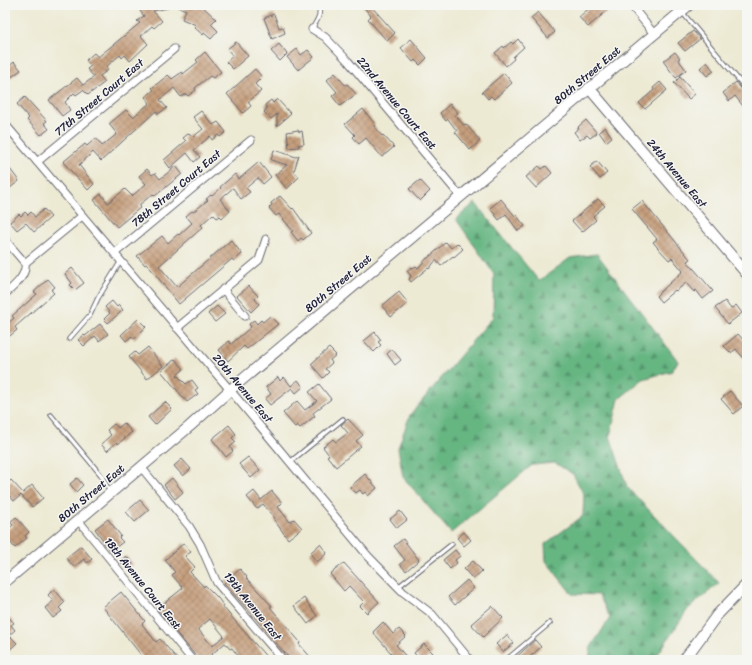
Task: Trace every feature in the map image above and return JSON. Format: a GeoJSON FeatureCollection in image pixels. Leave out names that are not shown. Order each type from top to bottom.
{"type":"FeatureCollection","features":[{"type":"Feature","properties":{"kind":"street"},"geometry":{"type":"LineString","coordinates":[[631,5],[654,34]]}},
{"type":"Feature","properties":{"kind":"street","name":"80th Street East"},"geometry":{"type":"LineString","coordinates":[[5,582],[190,426],[230,390],[685,8]]}},
{"type":"Feature","properties":{"kind":"street","name":"22nd Avenue Court East"},"geometry":{"type":"LineString","coordinates":[[312,29],[325,37],[348,61],[461,196]]}},
{"type":"Feature","properties":{"kind":"street","name":"77th Street Court East"},"geometry":{"type":"LineString","coordinates":[[37,162],[174,48]]}},
{"type":"Feature","properties":{"kind":"street","name":"24th Avenue East"},"geometry":{"type":"LineString","coordinates":[[590,88],[747,274]]}},
{"type":"Feature","properties":{"kind":"street","name":"20th Avenue East"},"geometry":{"type":"LineString","coordinates":[[5,124],[115,253],[368,556],[398,587],[432,614],[470,660]]}},
{"type":"Feature","properties":{"kind":"street","name":"78th Street Court East"},"geometry":{"type":"LineString","coordinates":[[115,253],[251,140]]}},
{"type":"Feature","properties":{"kind":"street"},"geometry":{"type":"LineString","coordinates":[[25,263],[82,216]]}},
{"type":"Feature","properties":{"kind":"street"},"geometry":{"type":"LineString","coordinates":[[177,328],[259,260],[266,239]]}},
{"type":"Feature","properties":{"kind":"street"},"geometry":{"type":"LineString","coordinates":[[5,240],[25,263],[26,267],[23,275],[5,294]]}},
{"type":"Feature","properties":{"kind":"street"},"geometry":{"type":"LineString","coordinates":[[223,289],[245,316]]}},
{"type":"Feature","properties":{"kind":"street","name":"19th Avenue East"},"geometry":{"type":"LineString","coordinates":[[141,467],[189,526],[200,544],[217,583],[283,660]]}},
{"type":"Feature","properties":{"kind":"street","name":"18th Avenue Court East"},"geometry":{"type":"LineString","coordinates":[[78,520],[192,660]]}},
{"type":"Feature","properties":{"kind":"street"},"geometry":{"type":"LineString","coordinates":[[684,660],[717,615],[747,584]]}},
{"type":"Feature","properties":{"kind":"lane"},"geometry":{"type":"LineString","coordinates":[[312,29],[320,16],[318,5]]}},
{"type":"Feature","properties":{"kind":"lane"},"geometry":{"type":"LineString","coordinates":[[744,5],[747,9]]}},
{"type":"Feature","properties":{"kind":"lane"},"geometry":{"type":"LineString","coordinates":[[685,8],[747,90]]}},
{"type":"Feature","properties":{"kind":"lane"},"geometry":{"type":"LineString","coordinates":[[69,339],[90,315],[98,298],[121,261]]}},
{"type":"Feature","properties":{"kind":"lane"},"geometry":{"type":"LineString","coordinates":[[52,415],[101,475],[110,493]]}},
{"type":"Feature","properties":{"kind":"lane"},"geometry":{"type":"LineString","coordinates":[[290,462],[343,419]]}},
{"type":"Feature","properties":{"kind":"lane"},"geometry":{"type":"LineString","coordinates":[[398,587],[452,544]]}},
{"type":"Feature","properties":{"kind":"lane"},"geometry":{"type":"LineString","coordinates":[[506,660],[550,623]]}},
{"type":"Feature","properties":{"kind":"green space"},"geometry":{"type":"Polygon","coordinates":[[[475,203],[539,281],[570,258],[597,254],[678,361],[672,371],[643,379],[619,399],[610,436],[627,487],[719,583],[688,609],[654,660],[589,660],[591,647],[610,618],[599,595],[572,594],[546,561],[545,544],[583,516],[584,495],[573,474],[555,463],[532,465],[451,533],[403,477],[398,448],[410,415],[493,317],[494,274],[456,219],[475,203]]]}},
{"type":"Feature","properties":{"kind":"building"},"geometry":{"type":"Polygon","coordinates":[[[146,5],[168,5],[168,8],[153,11],[162,21],[154,28],[152,26],[141,36],[148,44],[130,61],[125,55],[122,58],[120,55],[106,67],[108,70],[100,76],[105,82],[88,95],[83,90],[76,95],[74,93],[65,102],[70,110],[62,116],[49,100],[77,78],[83,85],[94,77],[87,69],[91,66],[86,60],[94,53],[98,57],[140,23],[137,21],[144,16],[140,11],[146,5]]]}},
{"type":"Feature","properties":{"kind":"building"},"geometry":{"type":"Polygon","coordinates":[[[174,5],[202,6],[216,19],[211,24],[218,31],[211,39],[204,33],[203,35],[194,27],[196,25],[182,19],[186,10],[174,5]]]}},
{"type":"Feature","properties":{"kind":"building"},"geometry":{"type":"Polygon","coordinates":[[[362,5],[370,5],[395,33],[387,41],[368,19],[371,16],[362,5]]]}},
{"type":"Feature","properties":{"kind":"building"},"geometry":{"type":"Polygon","coordinates":[[[593,5],[606,5],[609,9],[588,27],[579,17],[593,5]]]}},
{"type":"Feature","properties":{"kind":"building"},"geometry":{"type":"Polygon","coordinates":[[[538,12],[555,32],[548,38],[531,18],[538,12]]]}},
{"type":"Feature","properties":{"kind":"building"},"geometry":{"type":"Polygon","coordinates":[[[274,14],[279,28],[283,27],[285,33],[272,39],[264,18],[274,14]]]}},
{"type":"Feature","properties":{"kind":"building"},"geometry":{"type":"Polygon","coordinates":[[[693,31],[700,39],[685,51],[678,43],[693,31]]]}},
{"type":"Feature","properties":{"kind":"building"},"geometry":{"type":"Polygon","coordinates":[[[411,39],[427,58],[420,65],[415,60],[413,62],[401,48],[411,39]]]}},
{"type":"Feature","properties":{"kind":"building"},"geometry":{"type":"Polygon","coordinates":[[[518,39],[524,47],[506,66],[495,53],[503,46],[504,48],[511,42],[513,44],[518,39]]]}},
{"type":"Feature","properties":{"kind":"building"},"geometry":{"type":"Polygon","coordinates":[[[236,42],[248,56],[233,69],[226,62],[233,56],[227,49],[236,42]]]}},
{"type":"Feature","properties":{"kind":"building"},"geometry":{"type":"Polygon","coordinates":[[[279,44],[287,54],[280,61],[271,51],[279,44]]]}},
{"type":"Feature","properties":{"kind":"building"},"geometry":{"type":"Polygon","coordinates":[[[297,49],[301,55],[308,50],[314,57],[298,70],[287,57],[297,49]]]}},
{"type":"Feature","properties":{"kind":"building"},"geometry":{"type":"Polygon","coordinates":[[[205,52],[221,72],[213,78],[210,76],[195,88],[196,90],[188,96],[186,94],[181,97],[174,88],[160,100],[167,108],[158,114],[156,111],[101,161],[93,152],[79,165],[94,184],[88,190],[63,162],[85,144],[87,146],[96,138],[102,146],[117,134],[109,124],[126,110],[133,117],[150,103],[145,97],[154,90],[152,88],[168,75],[172,79],[182,72],[183,74],[198,62],[196,60],[205,52]]]}},
{"type":"Feature","properties":{"kind":"building"},"geometry":{"type":"Polygon","coordinates":[[[675,52],[686,70],[676,78],[663,61],[675,52]]]}},
{"type":"Feature","properties":{"kind":"building"},"geometry":{"type":"Polygon","coordinates":[[[14,62],[21,70],[10,78],[5,70],[14,62]]]}},
{"type":"Feature","properties":{"kind":"building"},"geometry":{"type":"Polygon","coordinates":[[[707,62],[714,71],[707,76],[700,68],[707,62]]]}},
{"type":"Feature","properties":{"kind":"building"},"geometry":{"type":"Polygon","coordinates":[[[255,69],[262,77],[255,84],[261,91],[248,102],[251,106],[243,113],[227,94],[255,69]]]}},
{"type":"Feature","properties":{"kind":"building"},"geometry":{"type":"Polygon","coordinates":[[[335,73],[345,85],[347,84],[356,94],[340,106],[332,96],[337,92],[327,80],[335,73]]]}},
{"type":"Feature","properties":{"kind":"building"},"geometry":{"type":"Polygon","coordinates":[[[504,73],[512,83],[494,99],[491,96],[488,99],[482,92],[504,73]]]}},
{"type":"Feature","properties":{"kind":"building"},"geometry":{"type":"Polygon","coordinates":[[[680,77],[695,94],[689,99],[674,83],[680,77]]]}},
{"type":"Feature","properties":{"kind":"building"},"geometry":{"type":"Polygon","coordinates":[[[660,82],[667,90],[645,109],[639,103],[654,90],[653,88],[660,82]]]}},
{"type":"Feature","properties":{"kind":"building"},"geometry":{"type":"Polygon","coordinates":[[[736,82],[747,96],[747,111],[735,96],[729,101],[723,93],[736,82]]]}},
{"type":"Feature","properties":{"kind":"building"},"geometry":{"type":"Polygon","coordinates":[[[25,97],[47,121],[44,123],[49,129],[41,135],[27,120],[29,118],[17,104],[25,97]]]}},
{"type":"Feature","properties":{"kind":"building"},"geometry":{"type":"Polygon","coordinates":[[[277,99],[291,114],[277,126],[277,114],[271,119],[264,112],[267,108],[265,105],[271,100],[273,103],[277,99]]]}},
{"type":"Feature","properties":{"kind":"building"},"geometry":{"type":"Polygon","coordinates":[[[450,104],[458,113],[455,115],[464,125],[466,124],[480,141],[470,150],[455,132],[457,131],[448,119],[446,121],[440,113],[450,104]]]}},
{"type":"Feature","properties":{"kind":"building"},"geometry":{"type":"Polygon","coordinates":[[[363,109],[382,136],[383,135],[394,147],[382,157],[366,138],[359,144],[353,137],[355,135],[345,124],[363,109]]]}},
{"type":"Feature","properties":{"kind":"building"},"geometry":{"type":"Polygon","coordinates":[[[201,111],[213,125],[218,122],[226,132],[220,137],[218,135],[212,140],[210,136],[194,150],[200,157],[194,162],[187,153],[170,168],[164,160],[186,141],[183,138],[189,133],[193,137],[203,129],[193,117],[201,111]]]}},
{"type":"Feature","properties":{"kind":"building"},"geometry":{"type":"Polygon","coordinates":[[[586,120],[597,133],[590,138],[587,135],[580,140],[574,132],[586,120]]]}},
{"type":"Feature","properties":{"kind":"building"},"geometry":{"type":"Polygon","coordinates":[[[605,127],[612,137],[606,142],[599,132],[605,127]]]}},
{"type":"Feature","properties":{"kind":"building"},"geometry":{"type":"Polygon","coordinates":[[[298,130],[299,132],[302,131],[304,144],[298,145],[299,147],[289,148],[287,132],[298,130]]]}},
{"type":"Feature","properties":{"kind":"building"},"geometry":{"type":"Polygon","coordinates":[[[274,150],[296,157],[299,155],[294,171],[299,177],[287,189],[275,175],[287,165],[271,160],[274,150]]]}},
{"type":"Feature","properties":{"kind":"building"},"geometry":{"type":"Polygon","coordinates":[[[597,161],[607,173],[600,179],[590,167],[597,161]]]}},
{"type":"Feature","properties":{"kind":"building"},"geometry":{"type":"Polygon","coordinates":[[[259,162],[271,177],[263,184],[258,178],[246,188],[250,192],[241,199],[233,188],[220,199],[230,211],[222,218],[220,216],[217,218],[213,214],[201,225],[203,227],[159,266],[177,287],[231,240],[242,254],[234,261],[232,259],[179,304],[147,264],[145,265],[137,256],[162,236],[168,243],[178,234],[179,235],[192,223],[186,216],[208,200],[206,199],[211,195],[212,196],[235,174],[239,179],[259,162]]]}},
{"type":"Feature","properties":{"kind":"building"},"geometry":{"type":"Polygon","coordinates":[[[176,166],[182,174],[155,196],[153,194],[139,205],[141,207],[117,227],[94,200],[101,194],[108,203],[125,189],[132,196],[146,184],[139,176],[147,169],[152,175],[155,173],[160,179],[176,166]]]}},
{"type":"Feature","properties":{"kind":"building"},"geometry":{"type":"Polygon","coordinates":[[[539,166],[542,169],[546,166],[552,173],[536,188],[526,177],[539,166]]]}},
{"type":"Feature","properties":{"kind":"building"},"geometry":{"type":"Polygon","coordinates":[[[10,169],[19,181],[5,192],[5,173],[10,169]]]}},
{"type":"Feature","properties":{"kind":"building"},"geometry":{"type":"Polygon","coordinates":[[[420,180],[430,191],[420,201],[409,189],[420,180]]]}},
{"type":"Feature","properties":{"kind":"building"},"geometry":{"type":"Polygon","coordinates":[[[280,196],[292,209],[293,208],[311,233],[303,240],[301,238],[298,241],[291,232],[293,231],[279,214],[276,216],[269,208],[272,205],[271,203],[280,196]]]}},
{"type":"Feature","properties":{"kind":"building"},"geometry":{"type":"Polygon","coordinates":[[[501,199],[525,226],[518,231],[506,214],[499,220],[490,208],[501,199]]]}},
{"type":"Feature","properties":{"kind":"building"},"geometry":{"type":"Polygon","coordinates":[[[598,199],[605,206],[593,216],[596,220],[582,232],[572,221],[598,199]]]}},
{"type":"Feature","properties":{"kind":"building"},"geometry":{"type":"Polygon","coordinates":[[[642,201],[690,259],[687,261],[713,291],[703,299],[696,290],[694,292],[686,283],[661,302],[656,296],[683,271],[672,258],[669,260],[653,242],[657,239],[632,209],[642,201]]]}},
{"type":"Feature","properties":{"kind":"building"},"geometry":{"type":"Polygon","coordinates":[[[44,209],[51,217],[34,232],[26,223],[17,230],[10,222],[19,214],[21,216],[25,212],[28,215],[31,212],[35,217],[44,209]]]}},
{"type":"Feature","properties":{"kind":"building"},"geometry":{"type":"Polygon","coordinates":[[[446,242],[451,248],[457,243],[463,249],[441,266],[436,260],[429,269],[428,268],[411,282],[409,279],[411,276],[407,271],[412,267],[413,268],[416,266],[418,268],[427,258],[446,242]]]}},
{"type":"Feature","properties":{"kind":"building"},"geometry":{"type":"Polygon","coordinates":[[[72,268],[84,283],[75,290],[70,285],[72,283],[65,274],[72,268]]]}},
{"type":"Feature","properties":{"kind":"building"},"geometry":{"type":"Polygon","coordinates":[[[48,279],[55,287],[51,290],[54,293],[15,327],[17,330],[5,340],[5,326],[14,318],[12,316],[37,294],[34,292],[48,279]]]}},
{"type":"Feature","properties":{"kind":"building"},"geometry":{"type":"Polygon","coordinates":[[[249,286],[258,296],[255,299],[259,304],[251,312],[237,296],[249,286]]]}},
{"type":"Feature","properties":{"kind":"building"},"geometry":{"type":"Polygon","coordinates":[[[399,292],[408,303],[391,317],[382,306],[399,292]]]}},
{"type":"Feature","properties":{"kind":"building"},"geometry":{"type":"Polygon","coordinates":[[[112,301],[117,307],[119,305],[123,310],[108,323],[104,319],[110,313],[105,307],[112,301]]]}},
{"type":"Feature","properties":{"kind":"building"},"geometry":{"type":"Polygon","coordinates":[[[725,301],[731,309],[736,305],[742,313],[728,324],[715,308],[725,301]]]}},
{"type":"Feature","properties":{"kind":"building"},"geometry":{"type":"Polygon","coordinates":[[[217,306],[225,314],[215,322],[208,314],[217,306]]]}},
{"type":"Feature","properties":{"kind":"building"},"geometry":{"type":"Polygon","coordinates":[[[270,316],[278,324],[247,349],[244,346],[228,361],[219,350],[229,341],[231,344],[251,327],[249,324],[254,320],[257,324],[261,320],[263,322],[270,316]]]}},
{"type":"Feature","properties":{"kind":"building"},"geometry":{"type":"Polygon","coordinates":[[[138,319],[146,327],[134,339],[132,336],[126,341],[121,335],[138,319]]]}},
{"type":"Feature","properties":{"kind":"building"},"geometry":{"type":"Polygon","coordinates":[[[100,324],[108,334],[99,341],[95,336],[84,346],[78,340],[84,335],[85,336],[100,324]]]}},
{"type":"Feature","properties":{"kind":"building"},"geometry":{"type":"Polygon","coordinates":[[[375,332],[381,340],[378,342],[381,345],[374,352],[364,341],[375,332]]]}},
{"type":"Feature","properties":{"kind":"building"},"geometry":{"type":"Polygon","coordinates":[[[738,334],[747,344],[747,362],[736,349],[731,353],[724,346],[738,334]]]}},
{"type":"Feature","properties":{"kind":"building"},"geometry":{"type":"Polygon","coordinates":[[[148,347],[163,366],[147,379],[129,357],[135,352],[138,355],[148,347]]]}},
{"type":"Feature","properties":{"kind":"building"},"geometry":{"type":"Polygon","coordinates":[[[329,348],[336,355],[330,360],[332,363],[325,369],[329,372],[323,378],[311,364],[329,348]]]}},
{"type":"Feature","properties":{"kind":"building"},"geometry":{"type":"Polygon","coordinates":[[[392,349],[401,360],[395,365],[387,354],[392,349]]]}},
{"type":"Feature","properties":{"kind":"building"},"geometry":{"type":"Polygon","coordinates":[[[175,359],[184,369],[177,375],[186,384],[192,380],[198,388],[195,390],[198,394],[187,402],[161,371],[175,359]]]}},
{"type":"Feature","properties":{"kind":"building"},"geometry":{"type":"Polygon","coordinates":[[[278,377],[280,381],[284,377],[291,386],[298,380],[303,387],[296,393],[292,388],[270,405],[265,399],[271,394],[266,387],[278,377]]]}},
{"type":"Feature","properties":{"kind":"building"},"geometry":{"type":"Polygon","coordinates":[[[319,384],[331,399],[313,413],[315,416],[300,428],[297,425],[295,427],[283,413],[297,401],[305,410],[317,401],[309,392],[319,384]]]}},
{"type":"Feature","properties":{"kind":"building"},"geometry":{"type":"Polygon","coordinates":[[[730,391],[743,406],[734,414],[721,399],[730,391]]]}},
{"type":"Feature","properties":{"kind":"building"},"geometry":{"type":"Polygon","coordinates":[[[165,402],[172,409],[155,425],[148,417],[165,402]]]}},
{"type":"Feature","properties":{"kind":"building"},"geometry":{"type":"Polygon","coordinates":[[[348,419],[363,435],[356,441],[361,446],[336,467],[327,456],[329,455],[323,447],[333,439],[336,442],[348,433],[341,425],[348,419]]]}},
{"type":"Feature","properties":{"kind":"building"},"geometry":{"type":"Polygon","coordinates":[[[124,423],[132,432],[107,451],[101,444],[111,435],[107,430],[114,424],[118,428],[124,423]]]}},
{"type":"Feature","properties":{"kind":"building"},"geometry":{"type":"Polygon","coordinates":[[[229,425],[236,434],[232,438],[236,442],[230,447],[233,451],[226,457],[212,439],[229,425]]]}},
{"type":"Feature","properties":{"kind":"building"},"geometry":{"type":"Polygon","coordinates":[[[248,457],[260,470],[251,478],[239,464],[248,457]]]}},
{"type":"Feature","properties":{"kind":"building"},"geometry":{"type":"Polygon","coordinates":[[[182,459],[191,469],[183,476],[174,466],[182,459]]]}},
{"type":"Feature","properties":{"kind":"building"},"geometry":{"type":"Polygon","coordinates":[[[365,474],[377,488],[368,496],[365,492],[363,494],[360,490],[356,493],[350,487],[365,474]]]}},
{"type":"Feature","properties":{"kind":"building"},"geometry":{"type":"Polygon","coordinates":[[[77,478],[83,485],[76,492],[70,484],[77,478]]]}},
{"type":"Feature","properties":{"kind":"building"},"geometry":{"type":"Polygon","coordinates":[[[172,478],[183,492],[175,499],[164,485],[172,478]]]}},
{"type":"Feature","properties":{"kind":"building"},"geometry":{"type":"Polygon","coordinates":[[[11,480],[23,493],[32,485],[43,498],[32,507],[21,495],[14,501],[5,490],[5,485],[11,480]]]}},
{"type":"Feature","properties":{"kind":"building"},"geometry":{"type":"Polygon","coordinates":[[[254,491],[261,500],[272,491],[282,503],[278,507],[290,522],[294,519],[302,528],[288,539],[274,520],[275,518],[263,504],[257,509],[247,497],[254,491]]]}},
{"type":"Feature","properties":{"kind":"building"},"geometry":{"type":"Polygon","coordinates":[[[140,500],[149,510],[135,522],[126,512],[140,500]]]}},
{"type":"Feature","properties":{"kind":"building"},"geometry":{"type":"Polygon","coordinates":[[[400,511],[407,520],[397,528],[390,519],[400,511]]]}},
{"type":"Feature","properties":{"kind":"building"},"geometry":{"type":"Polygon","coordinates":[[[16,517],[29,532],[25,536],[27,538],[15,548],[5,536],[5,532],[13,525],[10,522],[16,517]]]}},
{"type":"Feature","properties":{"kind":"building"},"geometry":{"type":"Polygon","coordinates":[[[108,519],[121,536],[119,538],[123,542],[111,551],[95,529],[108,519]]]}},
{"type":"Feature","properties":{"kind":"building"},"geometry":{"type":"Polygon","coordinates":[[[464,532],[471,540],[464,546],[457,538],[464,532]]]}},
{"type":"Feature","properties":{"kind":"building"},"geometry":{"type":"Polygon","coordinates":[[[403,539],[419,560],[406,571],[400,564],[405,560],[394,546],[403,539]]]}},
{"type":"Feature","properties":{"kind":"building"},"geometry":{"type":"Polygon","coordinates":[[[184,543],[191,552],[185,556],[195,567],[190,572],[204,587],[205,585],[217,597],[224,606],[222,606],[269,660],[241,660],[232,648],[230,649],[225,643],[205,660],[199,660],[157,609],[183,588],[172,575],[175,572],[165,560],[184,543]],[[210,619],[198,629],[212,646],[224,636],[210,619]]]}},
{"type":"Feature","properties":{"kind":"building"},"geometry":{"type":"Polygon","coordinates":[[[320,544],[327,553],[317,562],[310,553],[320,544]]]}},
{"type":"Feature","properties":{"kind":"building"},"geometry":{"type":"Polygon","coordinates":[[[81,546],[92,559],[87,563],[84,559],[74,567],[66,558],[81,546]]]}},
{"type":"Feature","properties":{"kind":"building"},"geometry":{"type":"Polygon","coordinates":[[[455,550],[460,556],[455,560],[457,563],[450,569],[443,560],[455,550]]]}},
{"type":"Feature","properties":{"kind":"building"},"geometry":{"type":"Polygon","coordinates":[[[126,556],[133,564],[127,569],[120,561],[126,556]]]}},
{"type":"Feature","properties":{"kind":"building"},"geometry":{"type":"Polygon","coordinates":[[[473,561],[482,571],[473,579],[464,569],[473,561]]]}},
{"type":"Feature","properties":{"kind":"building"},"geometry":{"type":"Polygon","coordinates":[[[344,563],[379,602],[367,613],[360,606],[364,602],[349,586],[344,591],[330,574],[344,563]]]}},
{"type":"Feature","properties":{"kind":"building"},"geometry":{"type":"Polygon","coordinates":[[[240,569],[247,577],[246,578],[272,606],[270,607],[300,642],[299,644],[313,660],[291,660],[224,583],[240,569]]]}},
{"type":"Feature","properties":{"kind":"building"},"geometry":{"type":"Polygon","coordinates":[[[467,580],[474,588],[455,605],[448,597],[467,580]]]}},
{"type":"Feature","properties":{"kind":"building"},"geometry":{"type":"Polygon","coordinates":[[[54,589],[65,602],[59,608],[62,611],[53,618],[45,608],[53,601],[48,595],[54,589]]]}},
{"type":"Feature","properties":{"kind":"building"},"geometry":{"type":"Polygon","coordinates":[[[121,592],[145,621],[142,624],[156,642],[160,639],[178,660],[145,660],[103,607],[121,592]]]}},
{"type":"Feature","properties":{"kind":"building"},"geometry":{"type":"Polygon","coordinates":[[[304,598],[317,616],[308,624],[294,606],[304,598]]]}},
{"type":"Feature","properties":{"kind":"building"},"geometry":{"type":"Polygon","coordinates":[[[492,606],[503,618],[483,637],[471,624],[492,606]]]}},
{"type":"Feature","properties":{"kind":"building"},"geometry":{"type":"Polygon","coordinates":[[[5,613],[14,623],[11,625],[15,630],[8,636],[5,633],[5,613]]]}},
{"type":"Feature","properties":{"kind":"building"},"geometry":{"type":"Polygon","coordinates":[[[383,622],[393,634],[399,629],[406,636],[396,645],[409,660],[397,660],[373,632],[383,622]]]}},
{"type":"Feature","properties":{"kind":"building"},"geometry":{"type":"Polygon","coordinates":[[[507,635],[514,643],[503,652],[496,644],[507,635]]]}},
{"type":"Feature","properties":{"kind":"building"},"geometry":{"type":"Polygon","coordinates":[[[11,637],[17,643],[5,654],[5,642],[11,637]]]}},
{"type":"Feature","properties":{"kind":"building"},"geometry":{"type":"Polygon","coordinates":[[[535,640],[541,647],[530,657],[533,660],[513,660],[535,640]]]}},
{"type":"Feature","properties":{"kind":"building"},"geometry":{"type":"Polygon","coordinates":[[[424,644],[433,653],[425,660],[420,660],[414,653],[424,644]]]}}]}
